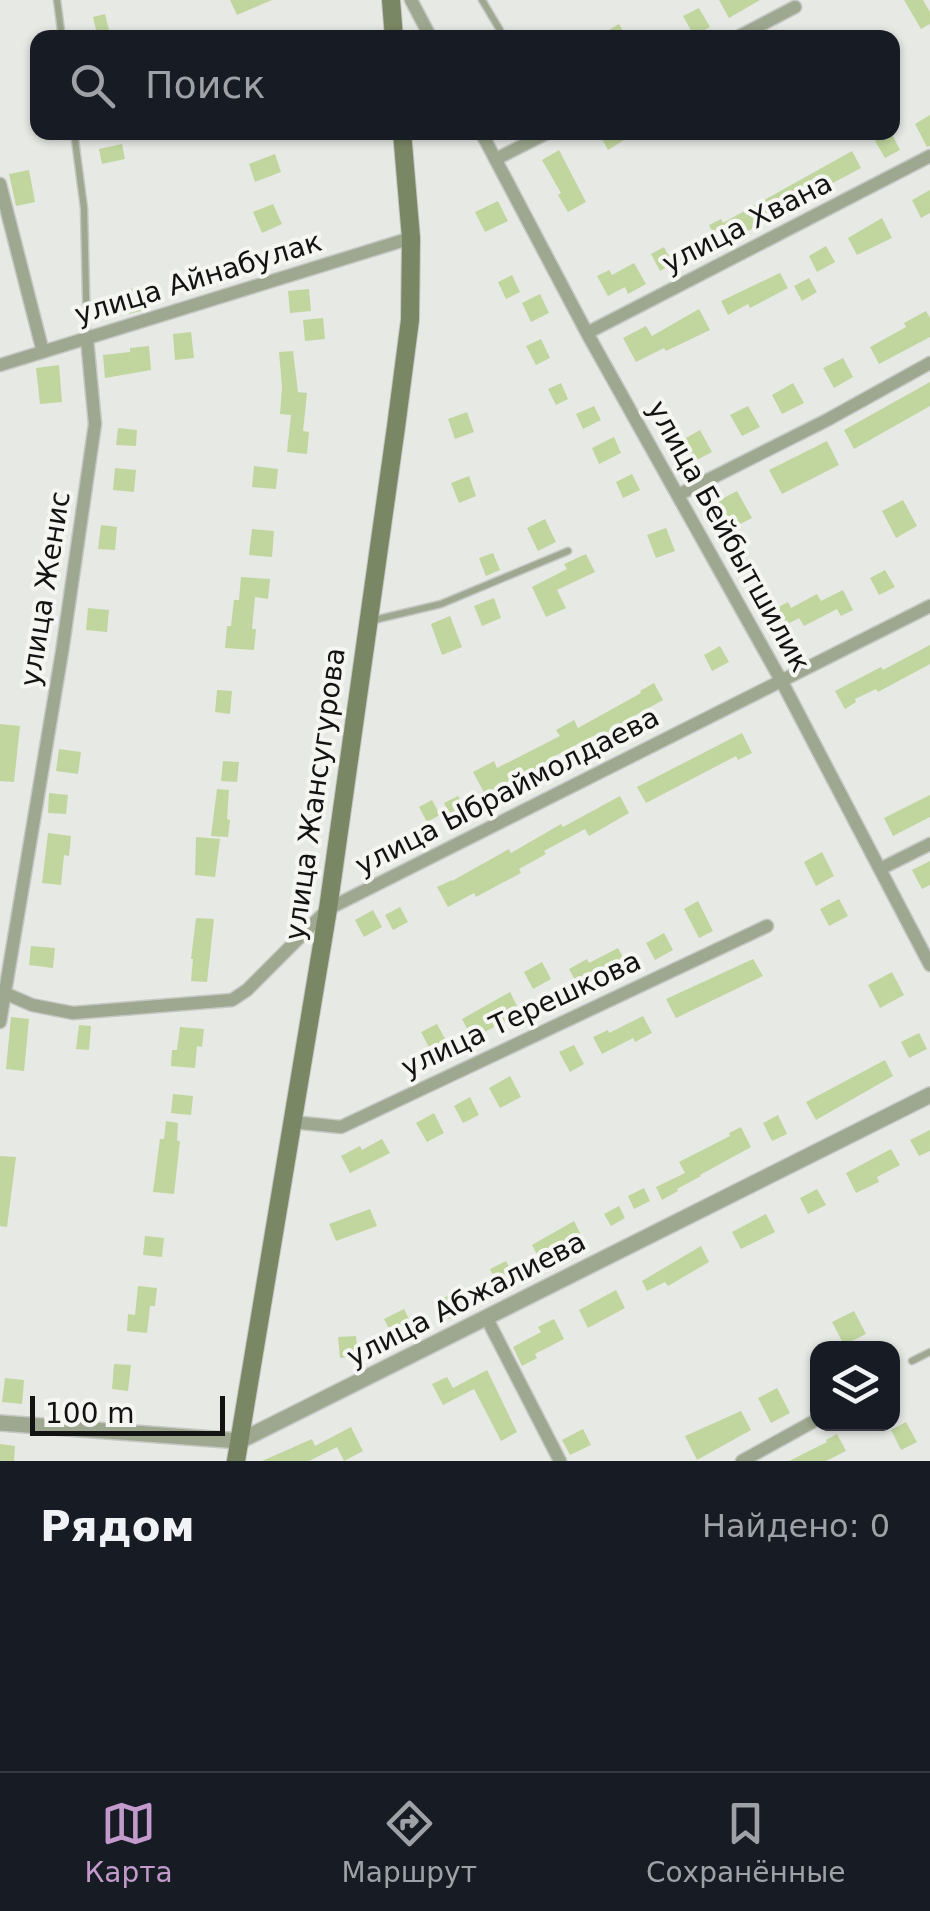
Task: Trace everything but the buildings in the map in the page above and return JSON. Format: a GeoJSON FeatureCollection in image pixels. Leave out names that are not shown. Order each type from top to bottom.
{"type":"FeatureCollection","features":[{"type":"Feature","properties":{"kind":"main road"},"geometry":{"type":"LineString","coordinates":[[391,0],[393,30]]}},
{"type":"Feature","properties":{"kind":"main road","name":"улица Жансугурова"},"geometry":{"type":"LineString","coordinates":[[236,1461],[328,908],[410,320],[411,238],[403,140]]}},
{"type":"Feature","properties":{"kind":"street"},"geometry":{"type":"LineString","coordinates":[[411,0],[427,30]]}},
{"type":"Feature","properties":{"kind":"street"},"geometry":{"type":"LineString","coordinates":[[751,30],[795,7]]}},
{"type":"Feature","properties":{"kind":"street","name":"улица Бейбытшилик"},"geometry":{"type":"LineString","coordinates":[[485,140],[587,333],[782,682],[930,965]]}},
{"type":"Feature","properties":{"kind":"street"},"geometry":{"type":"LineString","coordinates":[[496,160],[534,140]]}},
{"type":"Feature","properties":{"kind":"street","name":"улица Хвана"},"geometry":{"type":"LineString","coordinates":[[587,333],[930,156]]}},
{"type":"Feature","properties":{"kind":"street"},"geometry":{"type":"LineString","coordinates":[[0,184],[43,352]]}},
{"type":"Feature","properties":{"kind":"street","name":"улица Айнабулак"},"geometry":{"type":"LineString","coordinates":[[0,366],[411,238]]}},
{"type":"Feature","properties":{"kind":"street","name":"улица Женис"},"geometry":{"type":"LineString","coordinates":[[0,1022],[62,652],[95,424],[87,339]]}},
{"type":"Feature","properties":{"kind":"street"},"geometry":{"type":"LineString","coordinates":[[678,495],[930,363]]}},
{"type":"Feature","properties":{"kind":"street","name":"улица Ыбраймолдаева"},"geometry":{"type":"LineString","coordinates":[[2,992],[32,1006],[73,1013],[232,1000],[247,990],[328,908],[930,606]]}},
{"type":"Feature","properties":{"kind":"street"},"geometry":{"type":"LineString","coordinates":[[880,870],[930,844]]}},
{"type":"Feature","properties":{"kind":"street","name":"улица Терешкова"},"geometry":{"type":"LineString","coordinates":[[292,1122],[341,1126],[767,926]]}},
{"type":"Feature","properties":{"kind":"street","name":"улица Абжалиева"},"geometry":{"type":"LineString","coordinates":[[240,1440],[930,1095]]}},
{"type":"Feature","properties":{"kind":"street"},"geometry":{"type":"LineString","coordinates":[[486,1317],[560,1461]]}},
{"type":"Feature","properties":{"kind":"street"},"geometry":{"type":"LineString","coordinates":[[0,1423],[240,1440]]}},
{"type":"Feature","properties":{"kind":"street"},"geometry":{"type":"LineString","coordinates":[[742,1461],[810,1423]]}},
{"type":"Feature","properties":{"kind":"lane"},"geometry":{"type":"LineString","coordinates":[[57,0],[61,30]]}},
{"type":"Feature","properties":{"kind":"lane"},"geometry":{"type":"LineString","coordinates":[[482,0],[500,30]]}},
{"type":"Feature","properties":{"kind":"lane"},"geometry":{"type":"LineString","coordinates":[[75,140],[84,208],[87,339]]}},
{"type":"Feature","properties":{"kind":"lane"},"geometry":{"type":"LineString","coordinates":[[368,621],[440,604],[568,552]]}},
{"type":"Feature","properties":{"kind":"lane"},"geometry":{"type":"LineString","coordinates":[[912,1360],[930,1352]]}}]}
